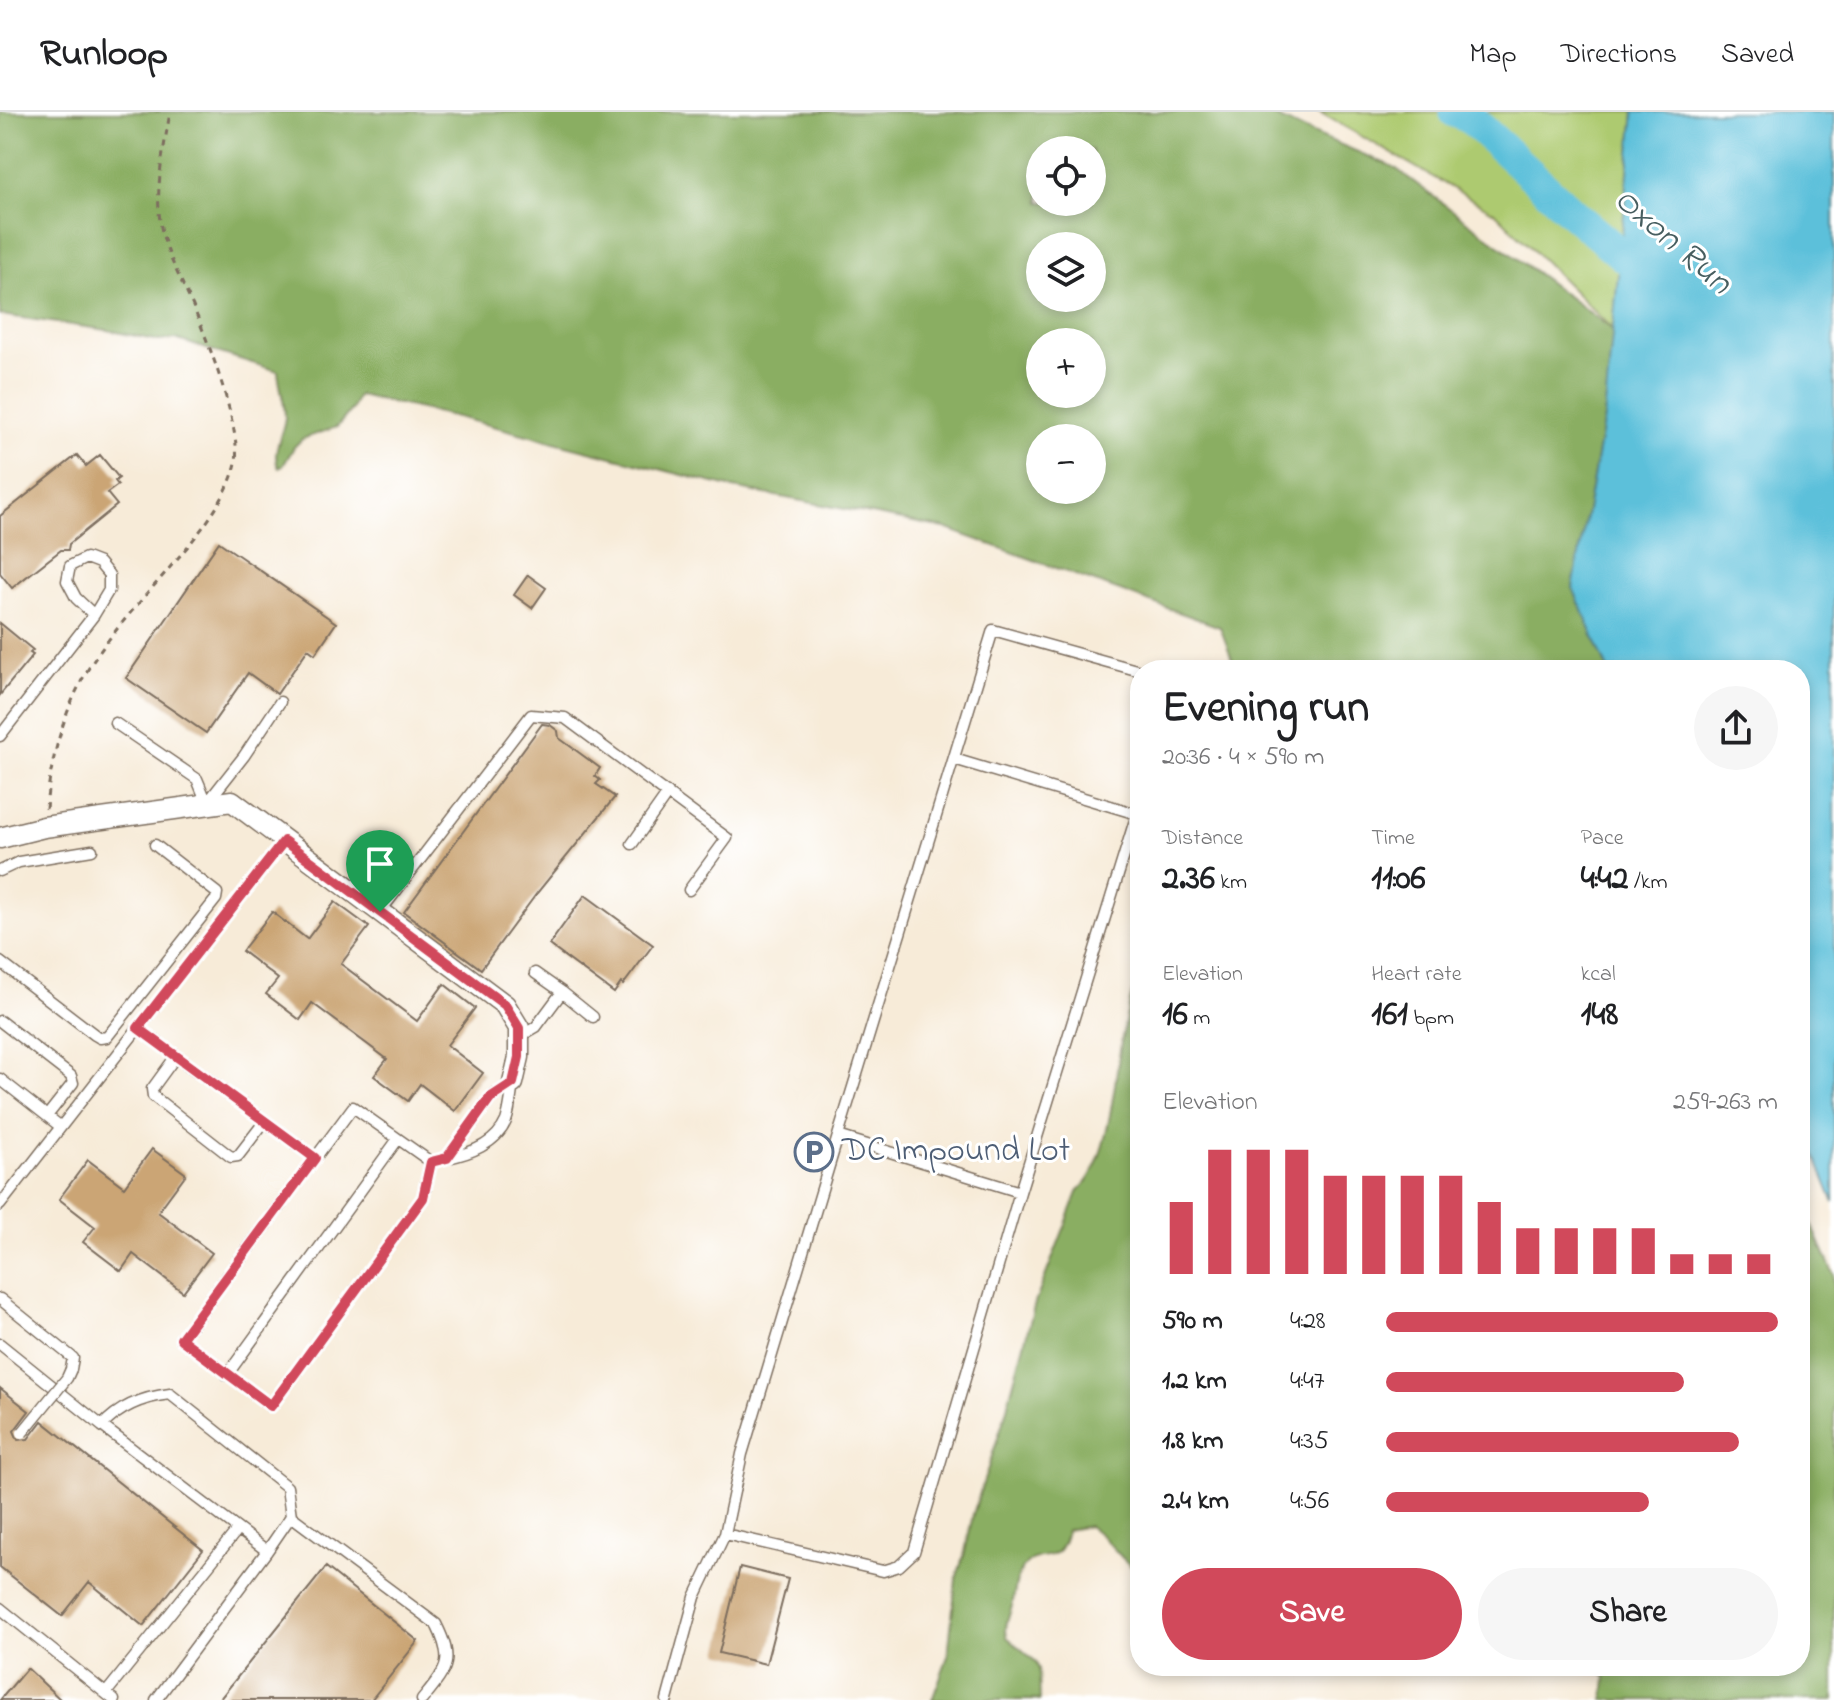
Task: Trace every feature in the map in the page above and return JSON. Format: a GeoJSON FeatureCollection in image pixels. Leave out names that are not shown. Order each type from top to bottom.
{"type":"FeatureCollection","features":[{"type":"Feature","properties":{"kind":"street"},"geometry":{"type":"LineString","coordinates":[[0,838],[44,827],[232,801],[505,1005],[519,1028],[519,1057],[513,1083]]}},
{"type":"Feature","properties":{"kind":"lane"},"geometry":{"type":"LineString","coordinates":[[0,736],[94,615],[109,590],[109,575],[99,563],[86,558],[70,566],[67,581],[76,598],[94,615]]}},
{"type":"Feature","properties":{"kind":"lane"},"geometry":{"type":"LineString","coordinates":[[667,1700],[695,1597],[725,1534],[742,1454],[993,630],[1130,668]]}},
{"type":"Feature","properties":{"kind":"lane"},"geometry":{"type":"LineString","coordinates":[[115,723],[197,779],[207,803],[244,756],[280,702]]}},
{"type":"Feature","properties":{"kind":"lane"},"geometry":{"type":"LineString","coordinates":[[380,912],[531,715],[565,718],[727,838],[689,890]]}},
{"type":"Feature","properties":{"kind":"lane"},"geometry":{"type":"LineString","coordinates":[[954,759],[1130,807]]}},
{"type":"Feature","properties":{"kind":"lane"},"geometry":{"type":"LineString","coordinates":[[632,844],[668,793]]}},
{"type":"Feature","properties":{"kind":"lane"},"geometry":{"type":"LineString","coordinates":[[725,1534],[883,1571],[899,1566],[914,1552],[1130,835]]}},
{"type":"Feature","properties":{"kind":"lane"},"geometry":{"type":"LineString","coordinates":[[0,1205],[284,841]]}},
{"type":"Feature","properties":{"kind":"lane"},"geometry":{"type":"LineString","coordinates":[[0,962],[100,1038],[107,1037],[216,899],[217,893],[155,845]]}},
{"type":"Feature","properties":{"kind":"lane"},"geometry":{"type":"LineString","coordinates":[[0,871],[19,862],[92,850]]}},
{"type":"Feature","properties":{"kind":"lane"},"geometry":{"type":"LineString","coordinates":[[535,973],[593,1017]]}},
{"type":"Feature","properties":{"kind":"lane"},"geometry":{"type":"LineString","coordinates":[[519,1037],[536,1027],[562,992]]}},
{"type":"Feature","properties":{"kind":"lane"},"geometry":{"type":"LineString","coordinates":[[134,1003],[148,1015]]}},
{"type":"Feature","properties":{"kind":"lane"},"geometry":{"type":"LineString","coordinates":[[0,1021],[71,1076],[73,1083],[47,1116]]}},
{"type":"Feature","properties":{"kind":"lane"},"geometry":{"type":"LineString","coordinates":[[138,1028],[315,1158]]}},
{"type":"Feature","properties":{"kind":"lane"},"geometry":{"type":"LineString","coordinates":[[176,1056],[152,1089],[153,1096],[231,1157],[238,1156],[265,1121]]}},
{"type":"Feature","properties":{"kind":"lane"},"geometry":{"type":"LineString","coordinates":[[0,1079],[61,1127]]}},
{"type":"Feature","properties":{"kind":"lane"},"geometry":{"type":"LineString","coordinates":[[447,1158],[490,1098],[513,1083]]}},
{"type":"Feature","properties":{"kind":"lane"},"geometry":{"type":"LineString","coordinates":[[431,1162],[423,1198],[271,1406],[181,1339],[353,1107],[431,1162],[465,1154],[485,1145],[505,1123],[513,1083]]}},
{"type":"Feature","properties":{"kind":"lane"},"geometry":{"type":"LineString","coordinates":[[838,1136],[1020,1192]]}},
{"type":"Feature","properties":{"kind":"lane"},"geometry":{"type":"LineString","coordinates":[[227,1375],[398,1139]]}},
{"type":"Feature","properties":{"kind":"lane"},"geometry":{"type":"LineString","coordinates":[[0,1299],[73,1358],[67,1378],[22,1433]]}},
{"type":"Feature","properties":{"kind":"lane"},"geometry":{"type":"LineString","coordinates":[[0,1344],[267,1551]]}},
{"type":"Feature","properties":{"kind":"lane"},"geometry":{"type":"LineString","coordinates":[[102,1426],[111,1417],[145,1397],[170,1394],[287,1487],[291,1516],[156,1700]]}},
{"type":"Feature","properties":{"kind":"lane"},"geometry":{"type":"LineString","coordinates":[[291,1516],[436,1624],[447,1647],[444,1673],[422,1700]]}},
{"type":"Feature","properties":{"kind":"lane"},"geometry":{"type":"LineString","coordinates":[[0,1608],[110,1697],[238,1529]]}},
{"type":"Feature","properties":{"kind":"path"},"geometry":{"type":"LineString","coordinates":[[44,827],[52,763],[69,711],[89,668],[121,624],[212,518],[235,467],[235,437],[227,406],[198,317],[162,232],[159,207],[170,112]]}},
{"type":"Feature","properties":{"kind":"green space"},"geometry":{"type":"Polygon","coordinates":[[[0,112],[1263,112],[1394,167],[1613,330],[1604,418],[1573,588],[1604,660],[1232,660],[1220,627],[945,528],[733,488],[457,417],[358,395],[352,409],[337,427],[302,439],[279,468],[276,456],[285,417],[278,371],[175,339],[159,341],[107,330],[0,315],[0,112]]]}},
{"type":"Feature","properties":{"kind":"green space"},"geometry":{"type":"Polygon","coordinates":[[[1319,112],[1634,112],[1613,330],[1496,213],[1319,112]]]}},
{"type":"Feature","properties":{"kind":"green space"},"geometry":{"type":"Polygon","coordinates":[[[1130,1001],[1130,1565],[1089,1526],[1067,1530],[1059,1550],[1030,1561],[1020,1572],[1006,1625],[1007,1637],[1035,1661],[1039,1669],[1040,1700],[932,1700],[948,1656],[956,1579],[1035,1303],[1079,1190],[1097,1163],[1103,1144],[1130,1001]]]}},
{"type":"Feature","properties":{"kind":"green space"},"geometry":{"type":"Polygon","coordinates":[[[1810,1221],[1834,1275],[1834,1700],[1604,1700],[1606,1677],[1810,1676],[1810,1221]]]}},
{"type":"Feature","properties":{"kind":"water"},"geometry":{"type":"Polygon","coordinates":[[[1634,112],[1834,112],[1834,1203],[1810,1144],[1810,660],[1604,660],[1573,588],[1604,418],[1634,112]]]}},
{"type":"Feature","properties":{"kind":"building"},"geometry":{"type":"Polygon","coordinates":[[[77,455],[86,466],[100,455],[119,478],[115,481],[118,485],[107,493],[117,505],[69,544],[68,550],[61,550],[12,588],[0,573],[0,516],[77,455]]]}},
{"type":"Feature","properties":{"kind":"building"},"geometry":{"type":"Polygon","coordinates":[[[219,542],[336,623],[315,654],[308,649],[277,694],[248,673],[206,733],[126,678],[219,542]]]}},
{"type":"Feature","properties":{"kind":"building"},"geometry":{"type":"Polygon","coordinates":[[[528,575],[546,588],[532,608],[514,595],[528,575]]]}},
{"type":"Feature","properties":{"kind":"building"},"geometry":{"type":"Polygon","coordinates":[[[0,623],[33,650],[30,653],[33,655],[0,695],[0,623]]]}},
{"type":"Feature","properties":{"kind":"building"},"geometry":{"type":"Polygon","coordinates":[[[542,724],[558,731],[559,738],[600,768],[595,776],[600,780],[596,784],[615,797],[537,893],[481,969],[404,912],[542,724]]]}},
{"type":"Feature","properties":{"kind":"building"},"geometry":{"type":"Polygon","coordinates":[[[585,895],[653,945],[614,993],[549,945],[585,895]]]}},
{"type":"Feature","properties":{"kind":"building"},"geometry":{"type":"Polygon","coordinates":[[[335,902],[369,927],[341,964],[417,1021],[444,984],[475,1008],[447,1045],[483,1073],[455,1111],[420,1084],[408,1101],[374,1076],[387,1059],[312,1003],[300,1020],[266,994],[278,979],[242,951],[272,912],[307,939],[335,902]]]}},
{"type":"Feature","properties":{"kind":"building"},"geometry":{"type":"Polygon","coordinates":[[[152,1149],[186,1174],[158,1212],[212,1253],[183,1292],[133,1254],[121,1271],[83,1242],[95,1227],[59,1199],[88,1160],[124,1187],[152,1149]]]}},
{"type":"Feature","properties":{"kind":"building"},"geometry":{"type":"Polygon","coordinates":[[[0,1388],[29,1411],[14,1431],[18,1440],[28,1439],[42,1421],[203,1550],[143,1626],[89,1582],[62,1616],[0,1567],[0,1388]]]}},
{"type":"Feature","properties":{"kind":"building"},"geometry":{"type":"Polygon","coordinates":[[[326,1567],[418,1641],[371,1700],[219,1700],[326,1567]]]}},
{"type":"Feature","properties":{"kind":"building"},"geometry":{"type":"Polygon","coordinates":[[[740,1567],[788,1579],[766,1664],[719,1653],[740,1567]]]}},
{"type":"Feature","properties":{"kind":"building"},"geometry":{"type":"Polygon","coordinates":[[[27,1668],[61,1700],[0,1700],[27,1668]]]}},
{"type":"Feature","properties":{"kind":"waterway","name":"Oxon Run"},"geometry":{"type":"LineString","coordinates":[[1455,112],[1470,118],[1577,217],[1653,281]]}},
{"type":"Feature","properties":{"kind":"place","name":"DC Impound Lot"},"geometry":{"type":"Point","coordinates":[814,1152]}},
{"type":"Feature","properties":{"kind":"route"},"geometry":{"type":"LineString","coordinates":[[284,841],[380,912],[505,1005],[519,1028],[519,1057],[513,1083],[490,1098],[447,1158],[431,1162],[423,1198],[271,1406],[181,1339],[315,1158],[138,1028],[284,841]]}}]}
